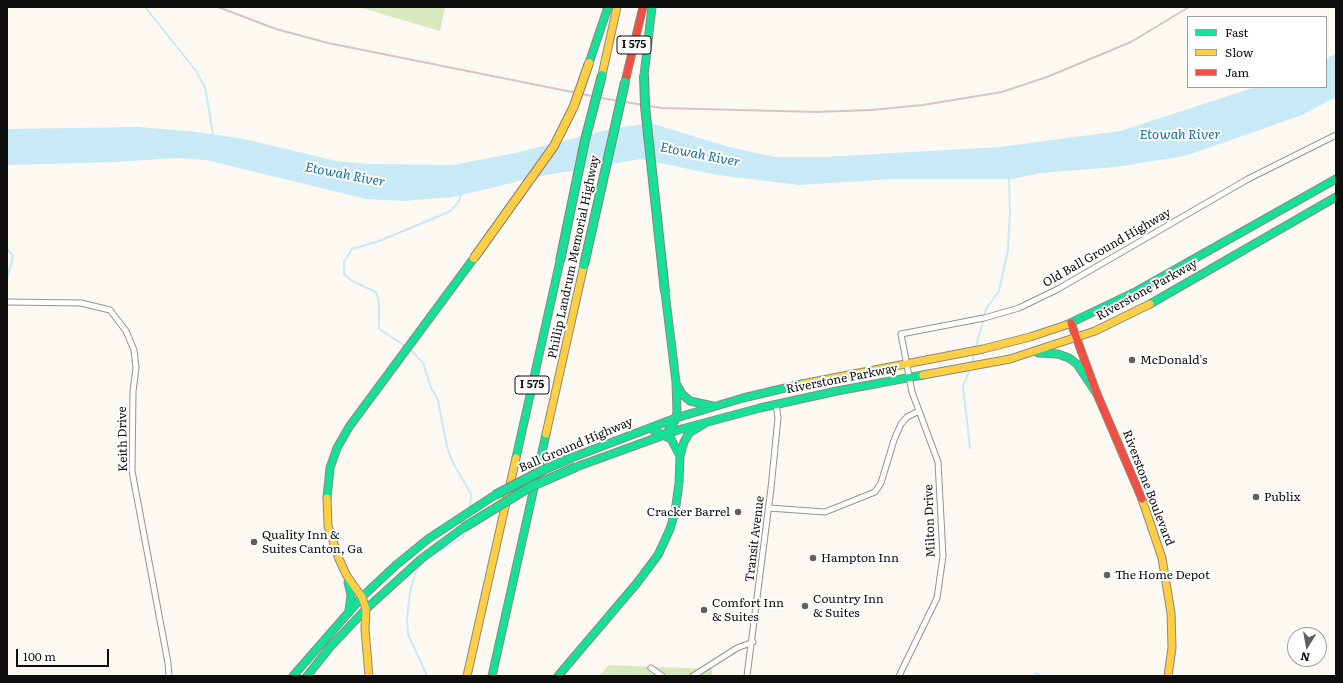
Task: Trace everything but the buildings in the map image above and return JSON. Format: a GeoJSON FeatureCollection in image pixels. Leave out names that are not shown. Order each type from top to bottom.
{"type":"FeatureCollection","features":[{"type":"Feature","properties":{"kind":"main road"},"geometry":{"type":"LineString","coordinates":[[369,676],[365,629],[366,608],[362,597],[347,576],[333,545],[328,526],[326,504],[330,468],[337,448],[344,434],[474,258],[554,146],[574,106],[608,7]]}},
{"type":"Feature","properties":{"kind":"main road","name":"Phillip Landrum Memorial Highway"},"geometry":{"type":"LineString","coordinates":[[467,676],[560,261],[585,140],[602,75],[617,7]]}},
{"type":"Feature","properties":{"kind":"main road","name":"Phillip Landrum Memorial Highway"},"geometry":{"type":"LineString","coordinates":[[492,676],[643,7]]}},
{"type":"Feature","properties":{"kind":"main road"},"geometry":{"type":"LineString","coordinates":[[652,7],[644,75],[645,106],[676,382],[676,418],[665,435]]}},
{"type":"Feature","properties":{"kind":"main road","name":"Riverstone Parkway"},"geometry":{"type":"LineString","coordinates":[[676,418],[713,406],[810,381],[906,362],[983,349],[1030,337],[1071,323],[1137,291],[1336,179]]}},
{"type":"Feature","properties":{"kind":"main road","name":"Riverstone Parkway"},"geometry":{"type":"LineString","coordinates":[[366,608],[415,563],[463,528],[530,488],[576,467],[665,435],[776,404],[831,392],[986,364],[1033,352],[1076,338],[1101,329],[1136,312],[1336,197]]}},
{"type":"Feature","properties":{"kind":"main road","name":"Riverstone Boulevard"},"geometry":{"type":"LineString","coordinates":[[1071,323],[1097,394],[1143,502],[1162,558],[1171,613],[1172,648],[1168,676]]}},
{"type":"Feature","properties":{"kind":"main road"},"geometry":{"type":"LineString","coordinates":[[1033,352],[1058,354],[1068,358],[1077,364],[1097,394]]}},
{"type":"Feature","properties":{"kind":"main road"},"geometry":{"type":"LineString","coordinates":[[676,382],[682,394],[690,401],[713,406]]}},
{"type":"Feature","properties":{"kind":"main road","name":"Ball Ground Highway"},"geometry":{"type":"LineString","coordinates":[[293,676],[321,641],[362,597],[422,544],[467,512],[526,478],[571,458],[676,418]]}},
{"type":"Feature","properties":{"kind":"main road"},"geometry":{"type":"LineString","coordinates":[[558,676],[637,583],[658,555],[675,512],[679,483],[680,456],[686,437],[704,424]]}},
{"type":"Feature","properties":{"kind":"main road"},"geometry":{"type":"LineString","coordinates":[[649,428],[665,435],[674,442],[680,456]]}},
{"type":"Feature","properties":{"kind":"main road"},"geometry":{"type":"LineString","coordinates":[[347,576],[351,595],[349,610]]}},
{"type":"Feature","properties":{"kind":"main road"},"geometry":{"type":"LineString","coordinates":[[307,676],[331,646],[366,608]]}},
{"type":"Feature","properties":{"kind":"street","name":"Old Ball Ground Highway"},"geometry":{"type":"LineString","coordinates":[[906,362],[901,334],[984,318],[1019,308],[1087,273],[1248,179],[1336,135]]}},
{"type":"Feature","properties":{"kind":"street","name":"Keith Drive"},"geometry":{"type":"LineString","coordinates":[[7,302],[81,303],[110,310],[126,331],[134,350],[136,368],[132,400],[132,471],[168,663],[169,676]]}},
{"type":"Feature","properties":{"kind":"street","name":"Milton Drive"},"geometry":{"type":"LineString","coordinates":[[899,676],[937,598],[943,556],[938,462],[912,392],[906,362]]}},
{"type":"Feature","properties":{"kind":"street","name":"Transit Avenue"},"geometry":{"type":"LineString","coordinates":[[747,676],[748,657],[753,642],[769,508],[778,418],[776,404]]}},
{"type":"Feature","properties":{"kind":"street"},"geometry":{"type":"LineString","coordinates":[[769,508],[825,512],[875,492],[882,483],[895,437],[904,420],[919,411]]}},
{"type":"Feature","properties":{"kind":"street"},"geometry":{"type":"LineString","coordinates":[[693,676],[737,648],[753,642]]}},
{"type":"Feature","properties":{"kind":"street"},"geometry":{"type":"LineString","coordinates":[[651,668],[662,676]]}},
{"type":"Feature","properties":{"kind":"green space"},"geometry":{"type":"Polygon","coordinates":[[[358,7],[444,7],[445,8],[440,31],[358,7]]]}},
{"type":"Feature","properties":{"kind":"green space"},"geometry":{"type":"Polygon","coordinates":[[[609,665],[712,669],[712,676],[599,676],[609,665]]]}},
{"type":"Feature","properties":{"kind":"water","name":"Etowah River"},"geometry":{"type":"Polygon","coordinates":[[[1336,53],[1336,97],[1302,115],[1185,156],[1116,167],[1041,173],[1012,179],[894,179],[799,185],[718,175],[640,159],[536,177],[453,197],[402,201],[366,199],[206,160],[177,158],[114,162],[7,165],[7,129],[138,127],[197,132],[244,139],[336,161],[368,164],[453,165],[515,153],[611,129],[650,123],[729,147],[775,157],[823,157],[1000,147],[1120,131],[1253,88],[1327,88],[1327,58],[1336,53]]]}},
{"type":"Feature","properties":{"kind":"waterway"},"geometry":{"type":"LineString","coordinates":[[145,7],[196,71],[205,87],[213,134]]}},
{"type":"Feature","properties":{"kind":"waterway"},"geometry":{"type":"LineString","coordinates":[[976,347],[986,309],[999,291],[1008,250],[1010,211],[1009,179]]}},
{"type":"Feature","properties":{"kind":"waterway"},"geometry":{"type":"LineString","coordinates":[[405,346],[379,329],[379,302],[376,292],[352,281],[344,274],[344,262],[352,249],[379,241],[451,211],[459,201],[461,194]]}},
{"type":"Feature","properties":{"kind":"waterway"},"geometry":{"type":"LineString","coordinates":[[7,249],[13,256],[7,279]]}},
{"type":"Feature","properties":{"kind":"waterway"},"geometry":{"type":"LineString","coordinates":[[410,349],[423,363],[431,388],[438,400],[447,447],[452,461],[471,494],[470,508]]}},
{"type":"Feature","properties":{"kind":"waterway"},"geometry":{"type":"LineString","coordinates":[[972,363],[974,354]]}},
{"type":"Feature","properties":{"kind":"waterway"},"geometry":{"type":"LineString","coordinates":[[970,369],[963,386],[970,448]]}},
{"type":"Feature","properties":{"kind":"waterway"},"geometry":{"type":"LineString","coordinates":[[431,556],[463,537],[465,529]]}},
{"type":"Feature","properties":{"kind":"waterway"},"geometry":{"type":"LineString","coordinates":[[423,563],[416,571],[410,592],[407,619],[408,634],[427,676]]}},
{"type":"Feature","properties":{"kind":"waterway"},"geometry":{"type":"LineString","coordinates":[[1035,673],[1042,676]]}},
{"type":"Feature","properties":{"kind":"railway"},"geometry":{"type":"LineString","coordinates":[[218,7],[276,29],[328,43],[607,99],[662,108],[816,112],[871,110],[923,105],[1002,92],[1047,77],[1131,42],[1189,7]]}},
{"type":"Feature","properties":{"kind":"traffic: fast"},"geometry":{"type":"LineString","coordinates":[[589,63],[608,7]]}},
{"type":"Feature","properties":{"kind":"traffic: fast"},"geometry":{"type":"LineString","coordinates":[[644,75],[652,7]]}},
{"type":"Feature","properties":{"kind":"traffic: fast"},"geometry":{"type":"LineString","coordinates":[[560,261],[585,140],[602,75]]}},
{"type":"Feature","properties":{"kind":"traffic: fast"},"geometry":{"type":"LineString","coordinates":[[644,75],[645,106],[665,292]]}},
{"type":"Feature","properties":{"kind":"traffic: fast"},"geometry":{"type":"LineString","coordinates":[[584,265],[625,82]]}},
{"type":"Feature","properties":{"kind":"traffic: fast"},"geometry":{"type":"LineString","coordinates":[[1066,325],[1137,291],[1336,179]]}},
{"type":"Feature","properties":{"kind":"traffic: fast"},"geometry":{"type":"LineString","coordinates":[[1150,304],[1336,197]]}},
{"type":"Feature","properties":{"kind":"traffic: fast"},"geometry":{"type":"LineString","coordinates":[[327,498],[330,468],[337,448],[349,427],[474,258]]}},
{"type":"Feature","properties":{"kind":"traffic: fast"},"geometry":{"type":"LineString","coordinates":[[516,458],[560,261]]}},
{"type":"Feature","properties":{"kind":"traffic: fast"},"geometry":{"type":"LineString","coordinates":[[665,292],[676,382],[677,412],[675,421],[665,435]]}},
{"type":"Feature","properties":{"kind":"traffic: fast"},"geometry":{"type":"LineString","coordinates":[[1038,353],[1058,354],[1069,358],[1077,364],[1097,394]]}},
{"type":"Feature","properties":{"kind":"traffic: fast"},"geometry":{"type":"LineString","coordinates":[[576,467],[678,430],[760,408],[837,391],[923,375]]}},
{"type":"Feature","properties":{"kind":"traffic: fast"},"geometry":{"type":"LineString","coordinates":[[571,458],[676,418],[743,398],[802,384]]}},
{"type":"Feature","properties":{"kind":"traffic: fast"},"geometry":{"type":"LineString","coordinates":[[677,385],[682,394],[690,401],[713,406]]}},
{"type":"Feature","properties":{"kind":"traffic: fast"},"geometry":{"type":"LineString","coordinates":[[558,676],[637,583],[658,555],[670,529],[675,512],[679,483],[680,456],[684,442],[689,433],[704,424]]}},
{"type":"Feature","properties":{"kind":"traffic: fast"},"geometry":{"type":"LineString","coordinates":[[649,428],[671,439],[680,456]]}},
{"type":"Feature","properties":{"kind":"traffic: fast"},"geometry":{"type":"LineString","coordinates":[[492,676],[546,434]]}},
{"type":"Feature","properties":{"kind":"traffic: fast"},"geometry":{"type":"LineString","coordinates":[[495,495],[545,469],[571,458]]}},
{"type":"Feature","properties":{"kind":"traffic: fast"},"geometry":{"type":"LineString","coordinates":[[463,528],[530,487],[576,467]]}},
{"type":"Feature","properties":{"kind":"traffic: fast"},"geometry":{"type":"LineString","coordinates":[[362,597],[395,566],[428,539],[495,495]]}},
{"type":"Feature","properties":{"kind":"traffic: fast"},"geometry":{"type":"LineString","coordinates":[[366,609],[421,559],[463,528]]}},
{"type":"Feature","properties":{"kind":"traffic: fast"},"geometry":{"type":"LineString","coordinates":[[348,582],[351,595],[349,611]]}},
{"type":"Feature","properties":{"kind":"traffic: fast"},"geometry":{"type":"LineString","coordinates":[[293,676],[362,597]]}},
{"type":"Feature","properties":{"kind":"traffic: fast"},"geometry":{"type":"LineString","coordinates":[[307,676],[331,646],[366,609]]}},
{"type":"Feature","properties":{"kind":"traffic: slow"},"geometry":{"type":"LineString","coordinates":[[602,75],[617,7]]}},
{"type":"Feature","properties":{"kind":"traffic: slow"},"geometry":{"type":"LineString","coordinates":[[474,258],[554,146],[574,106],[589,63]]}},
{"type":"Feature","properties":{"kind":"traffic: slow"},"geometry":{"type":"LineString","coordinates":[[546,434],[584,265]]}},
{"type":"Feature","properties":{"kind":"traffic: slow"},"geometry":{"type":"LineString","coordinates":[[923,375],[1010,359],[1095,331],[1150,304]]}},
{"type":"Feature","properties":{"kind":"traffic: slow"},"geometry":{"type":"LineString","coordinates":[[802,384],[983,349],[1030,337],[1066,325]]}},
{"type":"Feature","properties":{"kind":"traffic: slow"},"geometry":{"type":"LineString","coordinates":[[467,676],[516,458]]}},
{"type":"Feature","properties":{"kind":"traffic: slow"},"geometry":{"type":"LineString","coordinates":[[327,498],[328,526],[339,559],[347,576],[362,597],[366,609],[365,629],[369,676]]}},
{"type":"Feature","properties":{"kind":"traffic: slow"},"geometry":{"type":"LineString","coordinates":[[1142,499],[1162,558],[1171,613],[1172,648],[1168,676]]}},
{"type":"Feature","properties":{"kind":"traffic: jam"},"geometry":{"type":"LineString","coordinates":[[625,82],[643,7]]}},
{"type":"Feature","properties":{"kind":"traffic: jam"},"geometry":{"type":"LineString","coordinates":[[1071,323],[1097,394],[1142,499]]}},
{"type":"Feature","properties":{"kind":"place","name":"McDonald's"},"geometry":{"type":"Point","coordinates":[1132,360]}},
{"type":"Feature","properties":{"kind":"place","name":"Publix"},"geometry":{"type":"Point","coordinates":[1256,497]}},
{"type":"Feature","properties":{"kind":"place","name":"Cracker Barrel"},"geometry":{"type":"Point","coordinates":[738,512]}},
{"type":"Feature","properties":{"kind":"place","name":"Quality Inn & Suites Canton, Ga"},"geometry":{"type":"Point","coordinates":[254,542]}},
{"type":"Feature","properties":{"kind":"place","name":"Hampton Inn"},"geometry":{"type":"Point","coordinates":[813,558]}},
{"type":"Feature","properties":{"kind":"place","name":"The Home Depot"},"geometry":{"type":"Point","coordinates":[1107,575]}},
{"type":"Feature","properties":{"kind":"place","name":"Country Inn & Suites"},"geometry":{"type":"Point","coordinates":[805,606]}},
{"type":"Feature","properties":{"kind":"place","name":"Comfort Inn & Suites"},"geometry":{"type":"Point","coordinates":[704,610]}}]}
